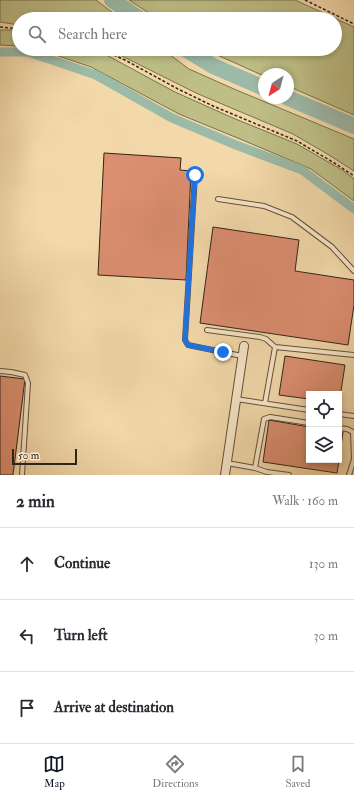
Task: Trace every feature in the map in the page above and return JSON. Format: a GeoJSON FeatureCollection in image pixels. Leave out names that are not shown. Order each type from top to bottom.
{"type":"FeatureCollection","features":[{"type":"Feature","properties":{"kind":"street"},"geometry":{"type":"LineString","coordinates":[[225,475],[244,346]]}},
{"type":"Feature","properties":{"kind":"lane"},"geometry":{"type":"LineString","coordinates":[[195,175],[185,340],[188,345],[242,356]]}},
{"type":"Feature","properties":{"kind":"lane"},"geometry":{"type":"LineString","coordinates":[[218,199],[264,206],[292,217],[332,247],[354,271]]}},
{"type":"Feature","properties":{"kind":"lane"},"geometry":{"type":"LineString","coordinates":[[207,330],[260,337],[266,339],[275,347],[354,355]]}},
{"type":"Feature","properties":{"kind":"lane"},"geometry":{"type":"LineString","coordinates":[[265,403],[275,347]]}},
{"type":"Feature","properties":{"kind":"lane"},"geometry":{"type":"LineString","coordinates":[[0,371],[25,375],[28,383],[22,475]]}},
{"type":"Feature","properties":{"kind":"lane"},"geometry":{"type":"LineString","coordinates":[[236,399],[306,410]]}},
{"type":"Feature","properties":{"kind":"lane"},"geometry":{"type":"LineString","coordinates":[[342,414],[354,416]]}},
{"type":"Feature","properties":{"kind":"lane"},"geometry":{"type":"LineString","coordinates":[[255,468],[264,419],[270,416],[306,422]]}},
{"type":"Feature","properties":{"kind":"lane"},"geometry":{"type":"LineString","coordinates":[[342,428],[353,432],[354,459],[349,475]]}},
{"type":"Feature","properties":{"kind":"lane"},"geometry":{"type":"LineString","coordinates":[[227,463],[255,468],[267,472],[289,475]]}},
{"type":"Feature","properties":{"kind":"path"},"geometry":{"type":"LineString","coordinates":[[305,0],[330,12]]}},
{"type":"Feature","properties":{"kind":"path"},"geometry":{"type":"LineString","coordinates":[[342,18],[354,24]]}},
{"type":"Feature","properties":{"kind":"path"},"geometry":{"type":"LineString","coordinates":[[0,27],[12,28]]}},
{"type":"Feature","properties":{"kind":"path"},"geometry":{"type":"LineString","coordinates":[[116,56],[213,106],[297,141],[354,176]]}},
{"type":"Feature","properties":{"kind":"green space"},"geometry":{"type":"Polygon","coordinates":[[[0,0],[96,0],[112,12],[12,12],[12,24],[0,22],[0,0]]]}},
{"type":"Feature","properties":{"kind":"green space"},"geometry":{"type":"Polygon","coordinates":[[[129,0],[295,0],[321,12],[147,12],[129,0]]]}},
{"type":"Feature","properties":{"kind":"green space"},"geometry":{"type":"Polygon","coordinates":[[[342,22],[354,27],[354,115],[294,89],[294,68],[258,68],[258,73],[220,56],[342,56],[342,22]]]}},
{"type":"Feature","properties":{"kind":"green space"},"geometry":{"type":"Polygon","coordinates":[[[0,30],[12,30],[12,46],[0,45],[0,30]]]}},
{"type":"Feature","properties":{"kind":"green space"},"geometry":{"type":"Polygon","coordinates":[[[59,56],[108,56],[175,92],[297,144],[344,171],[354,179],[354,201],[311,169],[179,114],[91,67],[59,56]]]}},
{"type":"Feature","properties":{"kind":"green space"},"geometry":{"type":"Polygon","coordinates":[[[122,56],[171,56],[189,69],[258,99],[258,104],[270,104],[354,139],[354,171],[293,134],[196,93],[122,56]]]}},
{"type":"Feature","properties":{"kind":"building"},"geometry":{"type":"Polygon","coordinates":[[[104,153],[181,158],[180,170],[191,171],[186,280],[98,275],[104,153]]]}},
{"type":"Feature","properties":{"kind":"building"},"geometry":{"type":"Polygon","coordinates":[[[213,227],[299,240],[295,271],[354,280],[354,305],[348,345],[200,323],[213,227]]]}},
{"type":"Feature","properties":{"kind":"building"},"geometry":{"type":"Polygon","coordinates":[[[285,356],[345,365],[341,391],[306,391],[306,399],[279,395],[285,356]]]}},
{"type":"Feature","properties":{"kind":"building"},"geometry":{"type":"Polygon","coordinates":[[[0,376],[25,379],[13,475],[0,475],[0,376]]]}},
{"type":"Feature","properties":{"kind":"building"},"geometry":{"type":"Polygon","coordinates":[[[269,420],[306,426],[306,463],[339,463],[337,473],[263,462],[269,420]]]}},
{"type":"Feature","properties":{"kind":"waterway"},"geometry":{"type":"LineString","coordinates":[[112,0],[130,12]]}},
{"type":"Feature","properties":{"kind":"waterway"},"geometry":{"type":"LineString","coordinates":[[0,52],[12,52]]}},
{"type":"Feature","properties":{"kind":"waterway"},"geometry":{"type":"LineString","coordinates":[[40,56],[96,75],[172,118],[236,145],[302,170],[354,209]]}},
{"type":"Feature","properties":{"kind":"waterway"},"geometry":{"type":"LineString","coordinates":[[197,56],[213,66],[258,85]]}},
{"type":"Feature","properties":{"kind":"waterway"},"geometry":{"type":"LineString","coordinates":[[294,101],[354,126]]}},
{"type":"Feature","properties":{"kind":"route"},"geometry":{"type":"LineString","coordinates":[[195,175],[185,340],[188,345],[223,352]]}}]}
